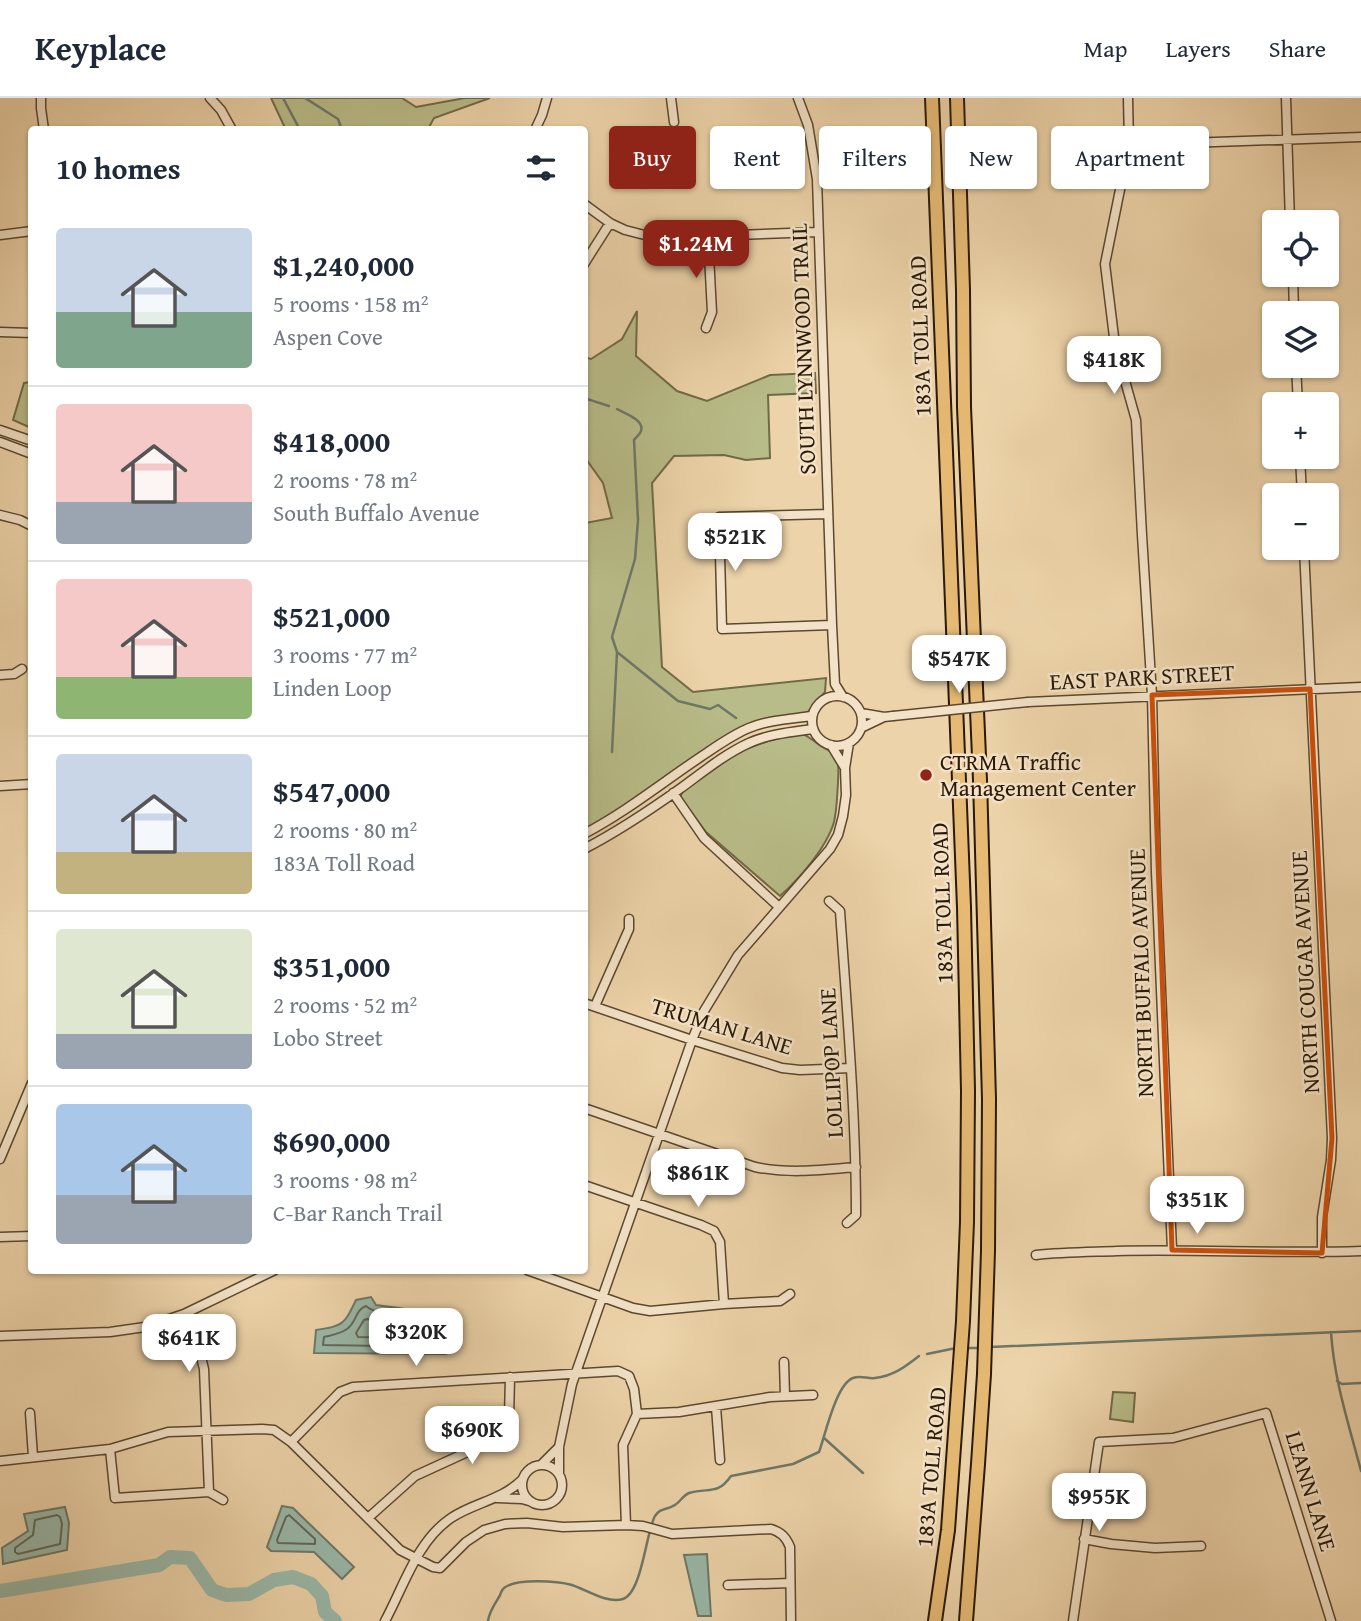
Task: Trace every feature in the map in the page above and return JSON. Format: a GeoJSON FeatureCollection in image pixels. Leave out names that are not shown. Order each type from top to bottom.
{"type":"FeatureCollection","features":[{"type":"Feature","properties":{"kind":"highway","name":"183A TOLL ROAD"},"geometry":{"type":"LineString","coordinates":[[932,98],[964,907],[968,1150],[960,1373],[948,1530],[935,1621]]}},
{"type":"Feature","properties":{"kind":"highway","name":"183A TOLL ROAD"},"geometry":{"type":"LineString","coordinates":[[957,98],[964,407],[981,793],[989,1150],[984,1374],[966,1621]]}},
{"type":"Feature","properties":{"kind":"street"},"geometry":{"type":"LineString","coordinates":[[41,98],[43,126]]}},
{"type":"Feature","properties":{"kind":"street"},"geometry":{"type":"LineString","coordinates":[[210,98],[230,126]]}},
{"type":"Feature","properties":{"kind":"street"},"geometry":{"type":"LineString","coordinates":[[537,126],[547,98]]}},
{"type":"Feature","properties":{"kind":"street"},"geometry":{"type":"LineString","coordinates":[[671,98],[674,122]]}},
{"type":"Feature","properties":{"kind":"street","name":"SOUTH LYNNWOOD TRAIL"},"geometry":{"type":"LineString","coordinates":[[798,98],[808,124],[817,179],[832,625],[835,684],[842,697]]}},
{"type":"Feature","properties":{"kind":"street","name":"NORTH BUFFALO AVENUE"},"geometry":{"type":"LineString","coordinates":[[1128,98],[1129,126]]}},
{"type":"Feature","properties":{"kind":"street"},"geometry":{"type":"LineString","coordinates":[[1286,98],[1290,210]]}},
{"type":"Feature","properties":{"kind":"street"},"geometry":{"type":"LineString","coordinates":[[1209,141],[1361,136]]}},
{"type":"Feature","properties":{"kind":"street","name":"NORTH BUFFALO AVENUE"},"geometry":{"type":"LineString","coordinates":[[1120,189],[1105,264],[1115,345],[1136,420],[1152,695],[1171,1250]]}},
{"type":"Feature","properties":{"kind":"street"},"geometry":{"type":"LineString","coordinates":[[588,207],[625,230],[656,238],[817,232]]}},
{"type":"Feature","properties":{"kind":"street"},"geometry":{"type":"LineString","coordinates":[[588,258],[610,223]]}},
{"type":"Feature","properties":{"kind":"street"},"geometry":{"type":"LineString","coordinates":[[0,236],[28,232]]}},
{"type":"Feature","properties":{"kind":"street"},"geometry":{"type":"LineString","coordinates":[[706,328],[712,312],[708,236]]}},
{"type":"Feature","properties":{"kind":"street"},"geometry":{"type":"LineString","coordinates":[[0,332],[28,333]]}},
{"type":"Feature","properties":{"kind":"street"},"geometry":{"type":"LineString","coordinates":[[0,430],[28,440]]}},
{"type":"Feature","properties":{"kind":"street"},"geometry":{"type":"LineString","coordinates":[[0,442],[28,452]]}},
{"type":"Feature","properties":{"kind":"street"},"geometry":{"type":"LineString","coordinates":[[828,514],[719,517],[722,629],[832,625]]}},
{"type":"Feature","properties":{"kind":"street"},"geometry":{"type":"LineString","coordinates":[[0,515],[28,524]]}},
{"type":"Feature","properties":{"kind":"street","name":"NORTH COUGAR AVENUE"},"geometry":{"type":"LineString","coordinates":[[1305,560],[1332,1138],[1322,1217],[1322,1252]]}},
{"type":"Feature","properties":{"kind":"street"},"geometry":{"type":"LineString","coordinates":[[0,675],[14,674],[22,669]]}},
{"type":"Feature","properties":{"kind":"street","name":"SOUTH LYNNWOOD TRAIL"},"geometry":{"type":"LineString","coordinates":[[829,698],[835,684]]}},
{"type":"Feature","properties":{"kind":"street","name":"EAST PARK STREET"},"geometry":{"type":"LineString","coordinates":[[861,713],[889,717],[1028,702],[1361,687]]}},
{"type":"Feature","properties":{"kind":"street"},"geometry":{"type":"LineString","coordinates":[[842,697],[854,703],[861,713],[861,728],[849,743],[831,746],[820,740],[813,729],[812,716],[818,705],[829,698],[842,697]]}},
{"type":"Feature","properties":{"kind":"street"},"geometry":{"type":"LineString","coordinates":[[588,832],[611,820],[687,766],[748,728],[777,720],[812,716]]}},
{"type":"Feature","properties":{"kind":"street","name":"EAST PARK STREET"},"geometry":{"type":"LineString","coordinates":[[861,728],[889,717]]}},
{"type":"Feature","properties":{"kind":"street"},"geometry":{"type":"LineString","coordinates":[[588,847],[613,834],[729,753],[752,741],[813,729]]}},
{"type":"Feature","properties":{"kind":"street"},"geometry":{"type":"LineString","coordinates":[[497,1498],[522,1499],[544,1505],[560,1494],[562,1487],[559,1447],[575,1373],[692,1040],[704,1011],[738,955],[830,849],[838,835],[846,795],[845,768],[849,743]]}},
{"type":"Feature","properties":{"kind":"street"},"geometry":{"type":"LineString","coordinates":[[831,746],[845,768]]}},
{"type":"Feature","properties":{"kind":"street"},"geometry":{"type":"LineString","coordinates":[[0,786],[28,785]]}},
{"type":"Feature","properties":{"kind":"street"},"geometry":{"type":"LineString","coordinates":[[673,793],[704,838],[779,907]]}},
{"type":"Feature","properties":{"kind":"street","name":"LOLLIPOP LANE"},"geometry":{"type":"LineString","coordinates":[[829,901],[840,911],[851,1068],[856,1215],[847,1223]]}},
{"type":"Feature","properties":{"kind":"street"},"geometry":{"type":"LineString","coordinates":[[595,1006],[629,929],[629,919]]}},
{"type":"Feature","properties":{"kind":"street","name":"TRUMAN LANE"},"geometry":{"type":"LineString","coordinates":[[588,1004],[782,1068],[851,1068]]}},
{"type":"Feature","properties":{"kind":"street"},"geometry":{"type":"LineString","coordinates":[[0,1159],[28,1098]]}},
{"type":"Feature","properties":{"kind":"street"},"geometry":{"type":"LineString","coordinates":[[588,1109],[755,1167],[775,1171],[856,1167]]}},
{"type":"Feature","properties":{"kind":"street"},"geometry":{"type":"LineString","coordinates":[[588,1186],[714,1231],[720,1242],[724,1304]]}},
{"type":"Feature","properties":{"kind":"street"},"geometry":{"type":"LineString","coordinates":[[0,1237],[28,1236]]}},
{"type":"Feature","properties":{"kind":"street"},"geometry":{"type":"LineString","coordinates":[[1036,1255],[1171,1250],[1361,1251]]}},
{"type":"Feature","properties":{"kind":"street"},"geometry":{"type":"LineString","coordinates":[[0,1336],[110,1332],[145,1327],[184,1314],[267,1274]]}},
{"type":"Feature","properties":{"kind":"street"},"geometry":{"type":"LineString","coordinates":[[538,1274],[602,1298],[650,1311],[780,1301],[790,1294]]}},
{"type":"Feature","properties":{"kind":"street"},"geometry":{"type":"LineString","coordinates":[[184,1314],[204,1369],[209,1492]]}},
{"type":"Feature","properties":{"kind":"street"},"geometry":{"type":"LineString","coordinates":[[783,1362],[785,1396]]}},
{"type":"Feature","properties":{"kind":"street"},"geometry":{"type":"LineString","coordinates":[[291,1442],[340,1392],[353,1387],[618,1371],[629,1376],[634,1389],[637,1414],[623,1445],[626,1525]]}},
{"type":"Feature","properties":{"kind":"street"},"geometry":{"type":"LineString","coordinates":[[368,1518],[415,1476],[501,1434],[509,1417],[510,1377]]}},
{"type":"Feature","properties":{"kind":"street"},"geometry":{"type":"LineString","coordinates":[[637,1414],[679,1412],[769,1397],[813,1395]]}},
{"type":"Feature","properties":{"kind":"street"},"geometry":{"type":"LineString","coordinates":[[716,1407],[720,1460]]}},
{"type":"Feature","properties":{"kind":"street"},"geometry":{"type":"LineString","coordinates":[[30,1413],[33,1457]]}},
{"type":"Feature","properties":{"kind":"street","name":"LEANN LANE"},"geometry":{"type":"LineString","coordinates":[[1084,1539],[1100,1442],[1173,1438],[1266,1413],[1331,1621]]}},
{"type":"Feature","properties":{"kind":"street"},"geometry":{"type":"LineString","coordinates":[[0,1461],[110,1450],[168,1432],[274,1430],[291,1442],[400,1550],[432,1567],[440,1567],[466,1542],[484,1530],[505,1524],[527,1523],[563,1527],[643,1526],[672,1534],[771,1529],[780,1532],[790,1547],[791,1621]]}},
{"type":"Feature","properties":{"kind":"street"},"geometry":{"type":"LineString","coordinates":[[385,1621],[429,1539],[449,1520],[465,1510],[497,1498],[522,1480],[528,1470],[541,1465],[559,1447]]}},
{"type":"Feature","properties":{"kind":"street"},"geometry":{"type":"LineString","coordinates":[[110,1450],[113,1501],[209,1492],[223,1500]]}},
{"type":"Feature","properties":{"kind":"street"},"geometry":{"type":"LineString","coordinates":[[541,1465],[548,1466],[559,1474]]}},
{"type":"Feature","properties":{"kind":"street"},"geometry":{"type":"LineString","coordinates":[[522,1480],[523,1493],[532,1502]]}},
{"type":"Feature","properties":{"kind":"street"},"geometry":{"type":"LineString","coordinates":[[1073,1621],[1084,1539],[1155,1548],[1201,1546]]}},
{"type":"Feature","properties":{"kind":"street"},"geometry":{"type":"LineString","coordinates":[[728,1585],[790,1583]]}},
{"type":"Feature","properties":{"kind":"highlighted area"},"geometry":{"type":"Polygon","coordinates":[[[1310,689],[1332,1138],[1322,1253],[1172,1250],[1152,695],[1310,689]]]}},
{"type":"Feature","properties":{"kind":"green space"},"geometry":{"type":"Polygon","coordinates":[[[271,98],[402,98],[416,107],[465,98],[490,98],[434,118],[430,126],[284,126],[271,98]]]}},
{"type":"Feature","properties":{"kind":"green space"},"geometry":{"type":"Polygon","coordinates":[[[637,311],[636,356],[677,391],[707,401],[770,375],[815,373],[816,393],[768,395],[770,458],[746,460],[724,455],[674,456],[652,483],[662,667],[693,692],[826,678],[825,692],[807,713],[760,722],[588,829],[588,522],[612,518],[603,483],[588,462],[588,358],[591,359],[622,339],[637,311]]]}},
{"type":"Feature","properties":{"kind":"green space"},"geometry":{"type":"Polygon","coordinates":[[[28,382],[28,427],[13,420],[24,383],[28,382]]]}},
{"type":"Feature","properties":{"kind":"green space"},"geometry":{"type":"Polygon","coordinates":[[[800,733],[836,757],[836,812],[830,832],[819,852],[780,896],[706,832],[680,797],[683,791],[738,752],[800,733]]]}},
{"type":"Feature","properties":{"kind":"green space"},"geometry":{"type":"Polygon","coordinates":[[[1113,1392],[1135,1393],[1133,1422],[1110,1419],[1113,1392]]]}},
{"type":"Feature","properties":{"kind":"water"},"geometry":{"type":"Polygon","coordinates":[[[371,1297],[376,1305],[415,1311],[437,1321],[454,1337],[453,1352],[314,1353],[316,1330],[342,1323],[356,1300],[371,1297]]]}},
{"type":"Feature","properties":{"kind":"water"},"geometry":{"type":"Polygon","coordinates":[[[282,1506],[293,1508],[354,1567],[342,1579],[314,1552],[271,1551],[267,1547],[282,1506]]]}},
{"type":"Feature","properties":{"kind":"water"},"geometry":{"type":"Polygon","coordinates":[[[65,1507],[69,1523],[67,1550],[3,1564],[2,1548],[28,1531],[24,1514],[65,1507]]]}},
{"type":"Feature","properties":{"kind":"water"},"geometry":{"type":"Polygon","coordinates":[[[707,1554],[711,1616],[698,1616],[684,1555],[707,1554]]]}},
{"type":"Feature","properties":{"kind":"waterway"},"geometry":{"type":"LineString","coordinates":[[283,98],[298,126]]}},
{"type":"Feature","properties":{"kind":"waterway"},"geometry":{"type":"LineString","coordinates":[[305,98],[338,119],[341,126]]}},
{"type":"Feature","properties":{"kind":"waterway"},"geometry":{"type":"LineString","coordinates":[[588,399],[609,406]]}},
{"type":"Feature","properties":{"kind":"waterway"},"geometry":{"type":"LineString","coordinates":[[612,752],[617,652],[612,637],[635,559],[638,520],[634,440],[641,427],[633,417],[617,409]]}},
{"type":"Feature","properties":{"kind":"waterway"},"geometry":{"type":"LineString","coordinates":[[617,652],[678,701],[710,709],[718,705],[736,718]]}},
{"type":"Feature","properties":{"kind":"waterway"},"geometry":{"type":"LineString","coordinates":[[990,1347],[1361,1331]]}},
{"type":"Feature","properties":{"kind":"waterway"},"geometry":{"type":"LineString","coordinates":[[1331,1332],[1339,1385],[1361,1471]]}},
{"type":"Feature","properties":{"kind":"waterway"},"geometry":{"type":"LineString","coordinates":[[927,1354],[956,1348]]}},
{"type":"Feature","properties":{"kind":"waterway"},"geometry":{"type":"LineString","coordinates":[[966,1348],[980,1348]]}},
{"type":"Feature","properties":{"kind":"waterway"},"geometry":{"type":"LineString","coordinates":[[488,1621],[502,1590],[518,1583],[537,1581],[566,1584],[610,1600],[623,1599],[635,1586],[652,1524],[659,1512],[675,1505],[689,1493],[717,1489],[731,1476],[793,1464],[819,1452],[836,1400],[847,1382],[856,1377],[888,1375],[919,1356]]}},
{"type":"Feature","properties":{"kind":"waterway"},"geometry":{"type":"LineString","coordinates":[[1337,1381],[1342,1384],[1361,1383]]}},
{"type":"Feature","properties":{"kind":"waterway"},"geometry":{"type":"LineString","coordinates":[[824,1438],[863,1473]]}},
{"type":"Feature","properties":{"kind":"waterway"},"geometry":{"type":"LineString","coordinates":[[0,1591],[159,1565],[170,1557],[190,1558],[212,1590],[226,1595],[249,1594],[274,1580],[293,1577],[311,1584],[322,1596],[325,1612],[335,1621]]}},
{"type":"Feature","properties":{"kind":"place","name":"CTRMA Traffic Management Center"},"geometry":{"type":"Point","coordinates":[926,775]}}]}
